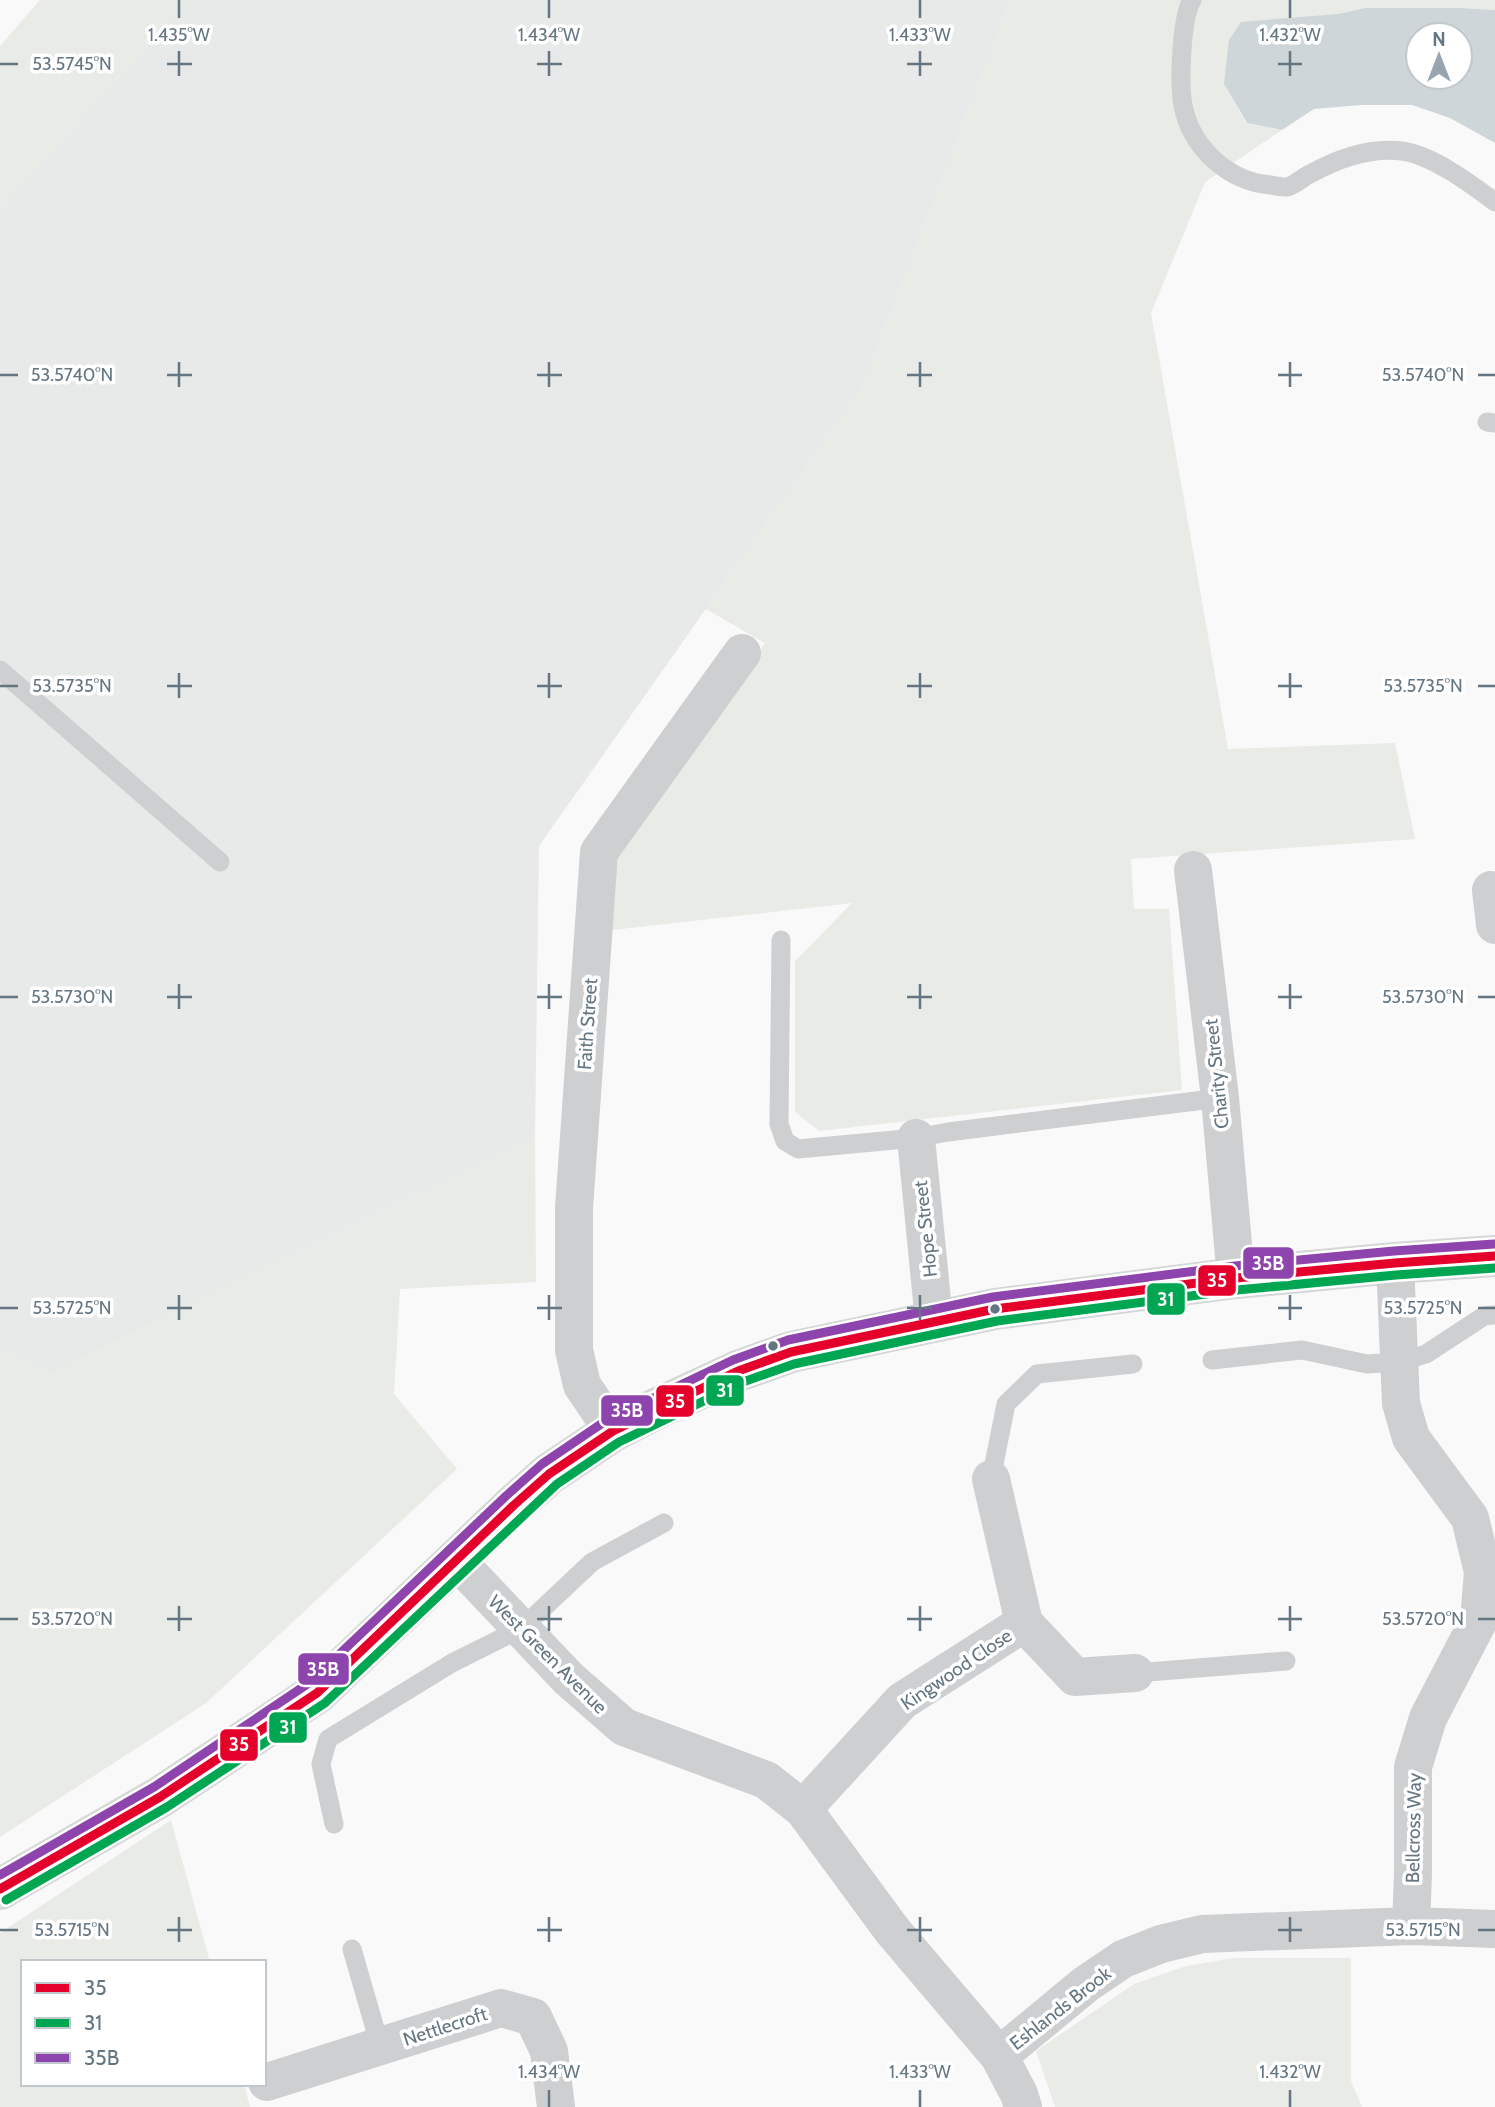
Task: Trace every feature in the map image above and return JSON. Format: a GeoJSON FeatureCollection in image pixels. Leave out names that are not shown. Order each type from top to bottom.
{"type":"FeatureCollection","features":[{"type":"Feature","properties":{"kind":"street","name":"Faith Street"},"geometry":{"type":"LineString","coordinates":[[613,1431],[582,1385],[573,1350],[573,1208],[599,852],[742,653]]}},
{"type":"Feature","properties":{"kind":"street","name":"Charity Street"},"geometry":{"type":"LineString","coordinates":[[1193,870],[1220,1098],[1236,1278]]}},
{"type":"Feature","properties":{"kind":"street","name":"Hope Street"},"geometry":{"type":"LineString","coordinates":[[916,1138],[934,1321]]}},
{"type":"Feature","properties":{"kind":"street"},"geometry":{"type":"LineString","coordinates":[[0,1889],[160,1797],[317,1693],[550,1474],[613,1431],[738,1371],[791,1352],[995,1309],[1236,1278],[1495,1256]]}},
{"type":"Feature","properties":{"kind":"street","name":"Bellcross Way"},"geometry":{"type":"LineString","coordinates":[[1395,1263],[1401,1403],[1410,1438],[1470,1518],[1489,1572],[1479,1620],[1428,1718],[1413,1767],[1411,1926]]}},
{"type":"Feature","properties":{"kind":"street","name":"Kingwood Close"},"geometry":{"type":"LineString","coordinates":[[991,1479],[1024,1623],[1075,1677],[1135,1673]]}},
{"type":"Feature","properties":{"kind":"street","name":"West Green Avenue"},"geometry":{"type":"LineString","coordinates":[[457,1561],[569,1679],[624,1727],[766,1780],[803,1810],[892,1930],[999,2056],[1023,2107]]}},
{"type":"Feature","properties":{"kind":"street","name":"Kingwood Close"},"geometry":{"type":"LineString","coordinates":[[803,1810],[902,1701],[1024,1623]]}},
{"type":"Feature","properties":{"kind":"street","name":"Eshlands Brook"},"geometry":{"type":"LineString","coordinates":[[999,2056],[1086,1984],[1123,1959],[1161,1944],[1202,1934],[1411,1926],[1495,1929]]}},
{"type":"Feature","properties":{"kind":"street","name":"Nettlecroft"},"geometry":{"type":"LineString","coordinates":[[267,2082],[501,2008],[533,2017],[549,2051],[556,2107]]}},
{"type":"Feature","properties":{"kind":"lane"},"geometry":{"type":"LineString","coordinates":[[1192,0],[1184,23],[1181,95],[1185,117],[1210,156],[1234,176],[1259,184],[1288,187],[1342,158],[1377,151],[1403,151],[1433,161],[1495,202]]}},
{"type":"Feature","properties":{"kind":"lane"},"geometry":{"type":"LineString","coordinates":[[0,670],[220,862]]}},
{"type":"Feature","properties":{"kind":"lane"},"geometry":{"type":"LineString","coordinates":[[781,940],[779,1124],[785,1141],[798,1149],[916,1138],[1220,1098]]}},
{"type":"Feature","properties":{"kind":"lane"},"geometry":{"type":"LineString","coordinates":[[1212,1360],[1302,1350],[1367,1364],[1399,1362],[1426,1354],[1484,1316],[1495,1315]]}},
{"type":"Feature","properties":{"kind":"lane"},"geometry":{"type":"LineString","coordinates":[[991,1479],[1006,1404],[1037,1374],[1133,1364]]}},
{"type":"Feature","properties":{"kind":"lane"},"geometry":{"type":"LineString","coordinates":[[334,1824],[321,1764],[328,1739],[452,1663],[522,1629],[592,1562],[664,1523]]}},
{"type":"Feature","properties":{"kind":"lane"},"geometry":{"type":"LineString","coordinates":[[1135,1673],[1286,1661]]}},
{"type":"Feature","properties":{"kind":"lane"},"geometry":{"type":"LineString","coordinates":[[352,1949],[380,2046]]}},
{"type":"Feature","properties":{"kind":"shaded area"},"geometry":{"type":"Polygon","coordinates":[[[40,0],[188,0],[0,209],[0,46],[40,0]]]}},
{"type":"Feature","properties":{"kind":"shaded area"},"geometry":{"type":"Polygon","coordinates":[[[188,0],[1011,0],[863,386],[539,846],[535,1135],[51,1374],[0,1347],[0,209],[188,0]]]}},
{"type":"Feature","properties":{"kind":"shaded area"},"geometry":{"type":"Polygon","coordinates":[[[1011,0],[1495,0],[1495,10],[1365,8],[1338,14],[1224,84],[1246,123],[1282,130],[1205,182],[1151,313],[1228,749],[1395,743],[1415,839],[1131,859],[1134,909],[1169,909],[1182,1090],[819,1131],[795,1112],[795,961],[852,903],[612,930],[614,853],[765,643],[706,609],[863,386],[1011,0]]]}},
{"type":"Feature","properties":{"kind":"shaded area"},"geometry":{"type":"Polygon","coordinates":[[[1365,8],[1495,10],[1495,143],[1450,118],[1412,105],[1314,109],[1282,130],[1247,123],[1224,84],[1229,40],[1241,22],[1338,14],[1365,8]]]}},
{"type":"Feature","properties":{"kind":"shaded area"},"geometry":{"type":"Polygon","coordinates":[[[535,1135],[536,1282],[400,1289],[394,1394],[457,1469],[206,1703],[0,1837],[0,1347],[51,1374],[535,1135]]]}},
{"type":"Feature","properties":{"kind":"shaded area"},"geometry":{"type":"Polygon","coordinates":[[[171,1820],[209,1960],[21,1960],[21,2086],[245,2086],[250,2107],[0,2107],[0,1933],[171,1820]]]}},
{"type":"Feature","properties":{"kind":"shaded area"},"geometry":{"type":"Polygon","coordinates":[[[1234,1958],[1351,1958],[1351,2081],[1362,2107],[1055,2107],[1036,2051],[1134,1984],[1186,1966],[1234,1958]]]}},
{"type":"Feature","properties":{"kind":"transit line","name":"35B"},"geometry":{"type":"LineString","coordinates":[[0,1875],[154,1787],[309,1683],[542,1464],[607,1420],[733,1360],[788,1340],[993,1297],[1235,1266],[1494,1244]]}},
{"type":"Feature","properties":{"kind":"transit line","name":"35"},"geometry":{"type":"LineString","coordinates":[[0,1889],[160,1797],[317,1693],[549,1474],[613,1431],[738,1371],[791,1352],[995,1309],[1236,1278],[1495,1256]]}},
{"type":"Feature","properties":{"kind":"transit line","name":"31"},"geometry":{"type":"LineString","coordinates":[[6,1900],[167,1807],[325,1703],[557,1484],[619,1442],[743,1382],[794,1364],[997,1321],[1237,1290],[1495,1268]]}}]}
